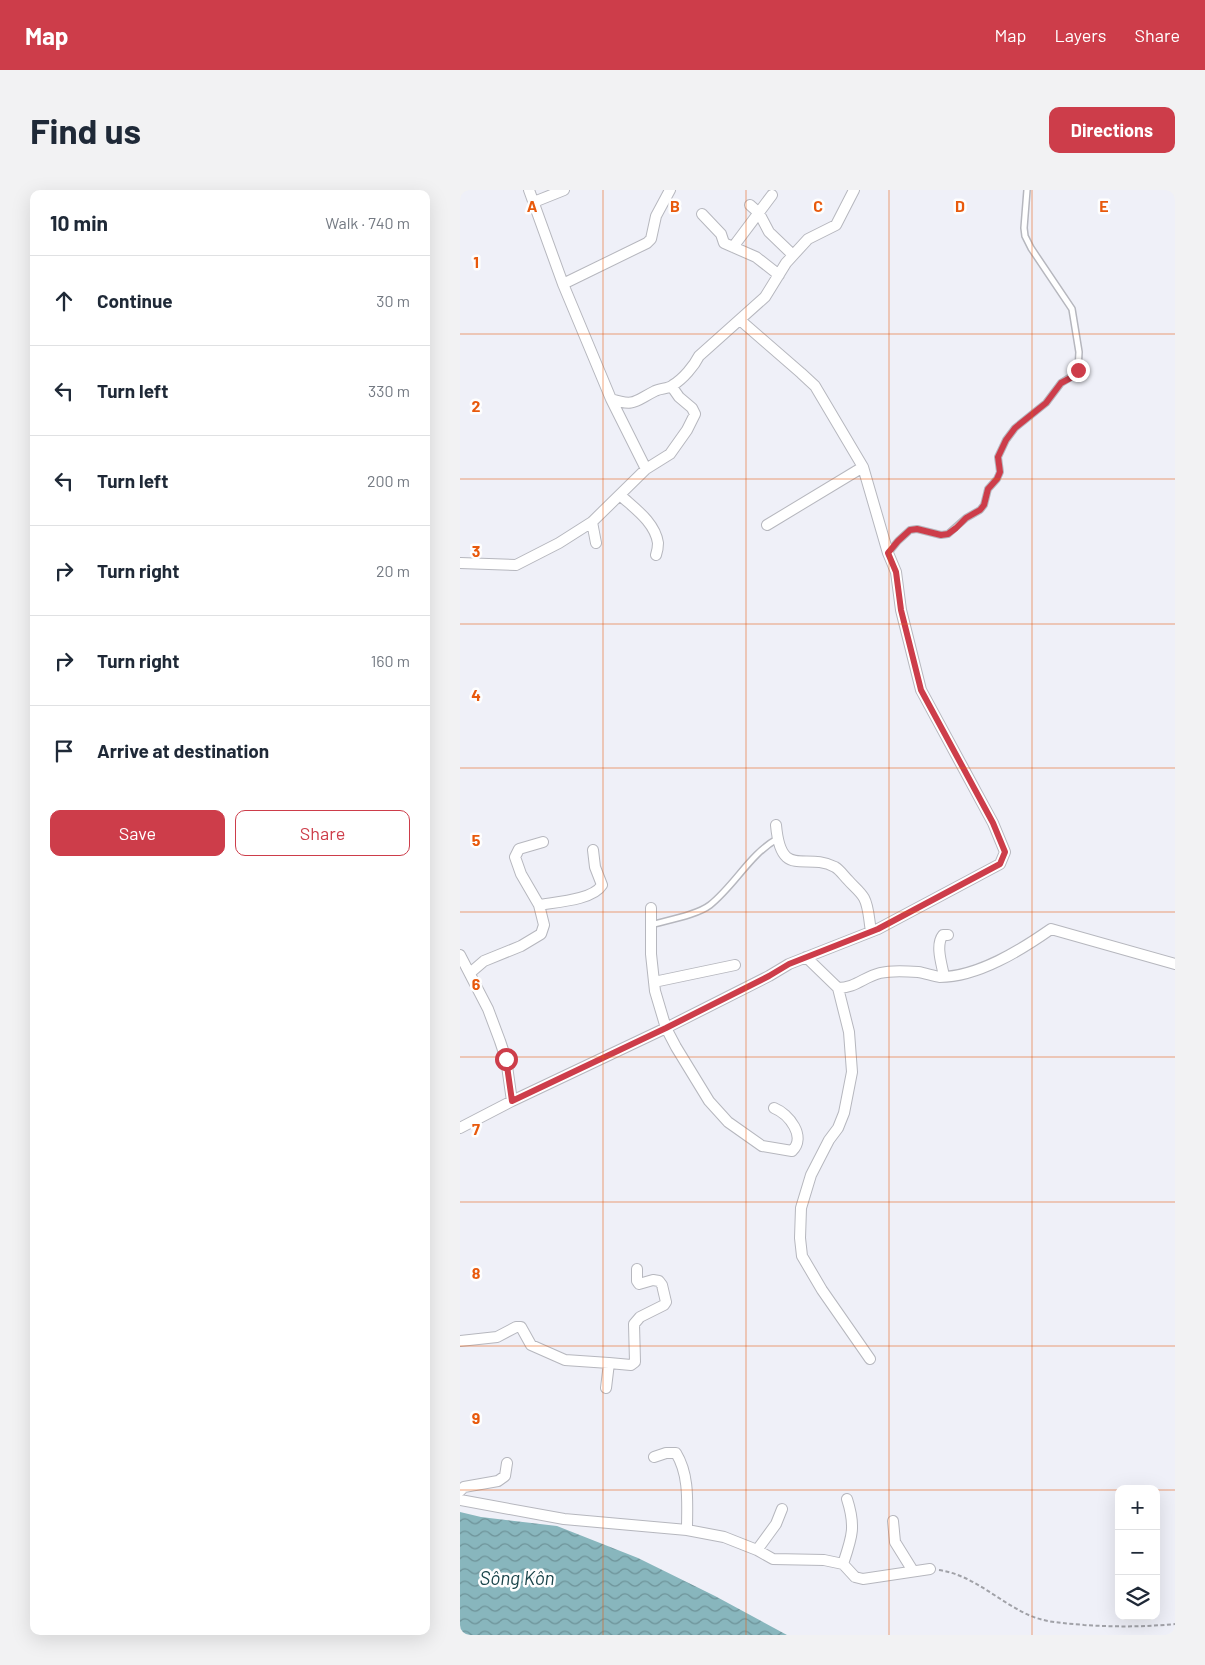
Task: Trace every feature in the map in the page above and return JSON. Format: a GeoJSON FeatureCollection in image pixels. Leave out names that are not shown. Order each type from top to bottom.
{"type":"FeatureCollection","features":[{"type":"Feature","properties":{"kind":"street"},"geometry":{"type":"LineString","coordinates":[[529,190],[563,284],[612,399],[646,469]]}},
{"type":"Feature","properties":{"kind":"street"},"geometry":{"type":"LineString","coordinates":[[534,202],[564,190]]}},
{"type":"Feature","properties":{"kind":"street"},"geometry":{"type":"LineString","coordinates":[[612,399],[622,403],[631,403],[656,390],[672,386],[695,364],[699,356],[764,297],[786,263],[808,239],[836,225],[854,190]]}},
{"type":"Feature","properties":{"kind":"street"},"geometry":{"type":"LineString","coordinates":[[563,284],[647,243],[651,239],[656,216],[666,192]]}},
{"type":"Feature","properties":{"kind":"street"},"geometry":{"type":"LineString","coordinates":[[733,247],[772,195]]}},
{"type":"Feature","properties":{"kind":"street"},"geometry":{"type":"LineString","coordinates":[[750,205],[759,213],[770,232],[793,255]]}},
{"type":"Feature","properties":{"kind":"street"},"geometry":{"type":"LineString","coordinates":[[702,214],[721,234],[724,243],[756,257],[779,275]]}},
{"type":"Feature","properties":{"kind":"street"},"geometry":{"type":"LineString","coordinates":[[460,1128],[512,1101],[666,1028],[789,964],[871,931],[1000,864],[1005,852],[993,823],[921,690],[901,610],[896,572],[888,553],[863,467],[815,386],[740,320]]}},
{"type":"Feature","properties":{"kind":"street"},"geometry":{"type":"LineString","coordinates":[[460,563],[516,565],[559,543],[592,522],[646,469],[670,454],[687,430],[694,414],[692,408],[679,397],[672,386]]}},
{"type":"Feature","properties":{"kind":"street"},"geometry":{"type":"LineString","coordinates":[[766,525],[863,467]]}},
{"type":"Feature","properties":{"kind":"street"},"geometry":{"type":"LineString","coordinates":[[620,495],[652,527],[658,543],[656,555]]}},
{"type":"Feature","properties":{"kind":"street"},"geometry":{"type":"LineString","coordinates":[[592,522],[596,543]]}},
{"type":"Feature","properties":{"kind":"street"},"geometry":{"type":"LineString","coordinates":[[776,824],[778,843],[786,855],[797,862],[824,863],[836,868],[864,898],[871,931]]}},
{"type":"Feature","properties":{"kind":"street"},"geometry":{"type":"LineString","coordinates":[[470,973],[484,961],[521,946],[541,934],[544,925],[539,905],[521,874],[515,857],[519,849],[543,842]]}},
{"type":"Feature","properties":{"kind":"street"},"geometry":{"type":"LineString","coordinates":[[539,905],[583,897],[599,890],[602,885],[595,867],[593,850]]}},
{"type":"Feature","properties":{"kind":"street"},"geometry":{"type":"LineString","coordinates":[[651,908],[651,954],[655,991],[666,1028],[709,1101],[728,1122],[762,1146],[792,1151],[797,1147],[797,1130],[781,1111],[774,1108]]}},
{"type":"Feature","properties":{"kind":"street"},"geometry":{"type":"LineString","coordinates":[[838,988],[848,988],[879,973],[918,972],[939,977],[961,975],[976,970],[1036,940],[1051,929],[1175,964]]}},
{"type":"Feature","properties":{"kind":"street"},"geometry":{"type":"LineString","coordinates":[[944,976],[939,946],[940,939],[948,935]]}},
{"type":"Feature","properties":{"kind":"street"},"geometry":{"type":"LineString","coordinates":[[460,955],[488,1009],[506,1059],[512,1101]]}},
{"type":"Feature","properties":{"kind":"street"},"geometry":{"type":"LineString","coordinates":[[806,957],[838,988],[849,1032],[852,1072],[844,1113],[838,1128],[829,1140],[811,1175],[801,1208],[800,1238],[802,1256],[822,1290],[870,1359]]}},
{"type":"Feature","properties":{"kind":"street"},"geometry":{"type":"LineString","coordinates":[[654,982],[735,965]]}},
{"type":"Feature","properties":{"kind":"street"},"geometry":{"type":"LineString","coordinates":[[460,1341],[497,1337],[516,1327],[521,1327],[531,1345],[565,1360],[631,1365],[636,1362],[634,1324],[640,1317],[664,1305],[666,1302],[662,1285],[659,1281],[653,1280],[639,1284],[637,1282],[637,1269]]}},
{"type":"Feature","properties":{"kind":"street"},"geometry":{"type":"LineString","coordinates":[[606,1388],[609,1363]]}},
{"type":"Feature","properties":{"kind":"street"},"geometry":{"type":"LineString","coordinates":[[654,1457],[666,1453],[676,1453],[682,1463],[687,1491],[687,1530]]}},
{"type":"Feature","properties":{"kind":"street"},"geometry":{"type":"LineString","coordinates":[[460,1490],[464,1487],[498,1481],[506,1476],[507,1463]]}},
{"type":"Feature","properties":{"kind":"street"},"geometry":{"type":"LineString","coordinates":[[843,1564],[852,1538],[852,1515],[847,1499]]}},
{"type":"Feature","properties":{"kind":"street"},"geometry":{"type":"LineString","coordinates":[[460,1500],[564,1519],[687,1530],[724,1537],[758,1550],[773,1559],[824,1560],[843,1564],[855,1577],[863,1579],[930,1569]]}},
{"type":"Feature","properties":{"kind":"street"},"geometry":{"type":"LineString","coordinates":[[758,1550],[776,1524],[782,1508]]}},
{"type":"Feature","properties":{"kind":"street"},"geometry":{"type":"LineString","coordinates":[[894,1521],[895,1542],[913,1571]]}},
{"type":"Feature","properties":{"kind":"lane"},"geometry":{"type":"LineString","coordinates":[[888,553],[910,530],[917,529],[941,535],[948,534],[966,518],[980,510],[984,505],[988,489],[997,479],[1000,472],[998,457],[1006,440],[1015,428],[1046,403],[1061,383],[1074,376],[1078,370],[1079,352],[1072,309],[1025,236],[1027,190]]}},
{"type":"Feature","properties":{"kind":"lane"},"geometry":{"type":"LineString","coordinates":[[651,925],[690,914],[709,906],[734,882],[762,850],[778,839]]}},
{"type":"Feature","properties":{"kind":"path"},"geometry":{"type":"LineString","coordinates":[[930,1569],[948,1572],[982,1587],[1030,1616],[1049,1622],[1142,1627],[1175,1624]]}},
{"type":"Feature","properties":{"kind":"water","name":"Sông Kôn"},"geometry":{"type":"Polygon","coordinates":[[[460,1512],[481,1517],[557,1526],[638,1558],[715,1596],[787,1635],[460,1635],[460,1512]]]}},
{"type":"Feature","properties":{"kind":"route"},"geometry":{"type":"LineString","coordinates":[[506,1059],[512,1101],[666,1028],[789,964],[878,929],[1000,864],[1005,852],[993,823],[921,690],[901,610],[896,572],[888,553],[904,534],[910,530],[917,529],[941,535],[948,534],[966,518],[980,510],[984,505],[988,489],[997,479],[1000,472],[998,457],[1006,440],[1015,428],[1046,403],[1061,383],[1074,376],[1078,370]]}}]}
